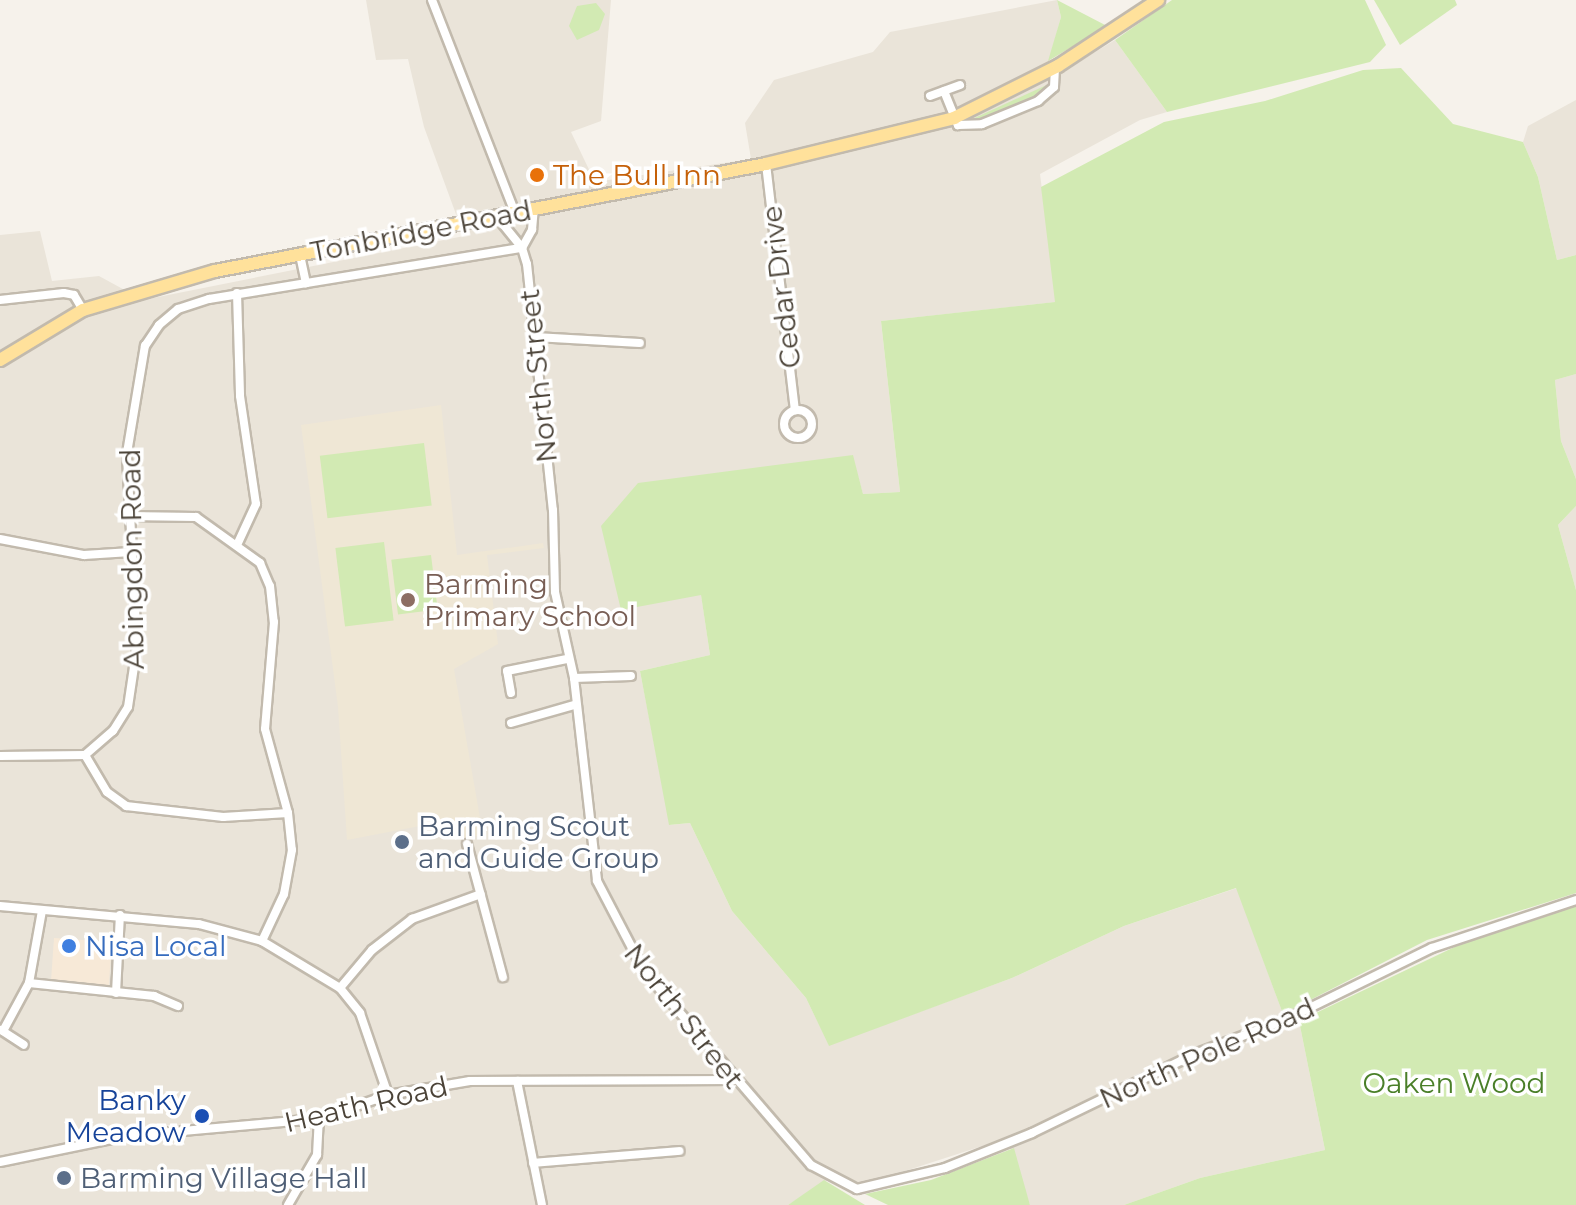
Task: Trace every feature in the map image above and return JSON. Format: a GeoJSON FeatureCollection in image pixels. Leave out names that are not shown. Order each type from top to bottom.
{"type":"FeatureCollection","features":[{"type":"Feature","properties":{"kind":"main road","name":"Tonbridge Road"},"geometry":{"type":"LineString","coordinates":[[0,360],[83,310],[188,278],[766,164],[954,118],[1055,68],[1158,0]]}},
{"type":"Feature","properties":{"kind":"street"},"geometry":{"type":"LineString","coordinates":[[432,0],[515,213]]}},
{"type":"Feature","properties":{"kind":"street"},"geometry":{"type":"LineString","coordinates":[[944,91],[958,125],[982,124],[1023,110],[1054,87],[1055,68]]}},
{"type":"Feature","properties":{"kind":"street"},"geometry":{"type":"LineString","coordinates":[[930,96],[960,85]]}},
{"type":"Feature","properties":{"kind":"street","name":"Cedar Drive"},"geometry":{"type":"LineString","coordinates":[[766,164],[795,410]]}},
{"type":"Feature","properties":{"kind":"street","name":"North Street"},"geometry":{"type":"LineString","coordinates":[[522,248],[532,230],[534,209]]}},
{"type":"Feature","properties":{"kind":"street","name":"North Street"},"geometry":{"type":"LineString","coordinates":[[497,217],[522,248],[535,337],[553,510],[555,592],[567,659],[574,678],[574,705],[585,755],[593,865],[604,899],[644,971],[792,1149],[835,1181]]}},
{"type":"Feature","properties":{"kind":"street","name":"Abingdon Road"},"geometry":{"type":"LineString","coordinates":[[85,755],[113,731],[134,684],[131,552],[127,516],[128,441],[145,346],[178,309],[237,293],[522,248]]}},
{"type":"Feature","properties":{"kind":"street"},"geometry":{"type":"LineString","coordinates":[[300,255],[306,283]]}},
{"type":"Feature","properties":{"kind":"street"},"geometry":{"type":"LineString","coordinates":[[0,300],[64,293],[74,295],[83,310]]}},
{"type":"Feature","properties":{"kind":"street"},"geometry":{"type":"LineString","coordinates":[[237,293],[240,396],[256,504],[238,543]]}},
{"type":"Feature","properties":{"kind":"street"},"geometry":{"type":"LineString","coordinates":[[535,337],[640,343]]}},
{"type":"Feature","properties":{"kind":"street"},"geometry":{"type":"LineString","coordinates":[[127,516],[196,517],[238,543],[260,563],[270,586],[274,622],[265,729],[288,813],[292,850],[284,894],[262,941]]}},
{"type":"Feature","properties":{"kind":"street"},"geometry":{"type":"LineString","coordinates":[[0,539],[84,555],[131,552]]}},
{"type":"Feature","properties":{"kind":"street"},"geometry":{"type":"LineString","coordinates":[[511,693],[507,671],[567,659]]}},
{"type":"Feature","properties":{"kind":"street"},"geometry":{"type":"LineString","coordinates":[[574,678],[631,676]]}},
{"type":"Feature","properties":{"kind":"street"},"geometry":{"type":"LineString","coordinates":[[511,723],[574,705]]}},
{"type":"Feature","properties":{"kind":"street"},"geometry":{"type":"LineString","coordinates":[[0,756],[85,755],[107,792],[126,806],[223,817],[288,813]]}},
{"type":"Feature","properties":{"kind":"street"},"geometry":{"type":"LineString","coordinates":[[465,841],[503,977]]}},
{"type":"Feature","properties":{"kind":"street"},"geometry":{"type":"LineString","coordinates":[[340,988],[401,927],[481,894]]}},
{"type":"Feature","properties":{"kind":"street","name":"North Pole Road"},"geometry":{"type":"LineString","coordinates":[[835,1181],[857,1189],[891,1184],[969,1159],[1197,1053],[1287,1019],[1432,948],[1576,900]]}},
{"type":"Feature","properties":{"kind":"street"},"geometry":{"type":"LineString","coordinates":[[0,906],[199,924],[262,941],[340,988],[366,1026],[388,1095]]}},
{"type":"Feature","properties":{"kind":"street"},"geometry":{"type":"LineString","coordinates":[[24,1045],[1,1030],[29,983],[42,911]]}},
{"type":"Feature","properties":{"kind":"street"},"geometry":{"type":"LineString","coordinates":[[116,993],[120,915]]}},
{"type":"Feature","properties":{"kind":"street"},"geometry":{"type":"LineString","coordinates":[[29,983],[154,996],[178,1006]]}},
{"type":"Feature","properties":{"kind":"street","name":"Heath Road"},"geometry":{"type":"LineString","coordinates":[[0,1162],[127,1136],[319,1119],[388,1095],[470,1081],[734,1080]]}},
{"type":"Feature","properties":{"kind":"street"},"geometry":{"type":"LineString","coordinates":[[517,1081],[542,1205]]}},
{"type":"Feature","properties":{"kind":"street"},"geometry":{"type":"LineString","coordinates":[[288,1205],[317,1155],[319,1119]]}},
{"type":"Feature","properties":{"kind":"street"},"geometry":{"type":"LineString","coordinates":[[533,1163],[680,1151]]}},
{"type":"Feature","properties":{"kind":"shaded area"},"geometry":{"type":"Polygon","coordinates":[[[366,0],[611,0],[601,121],[571,132],[595,182],[751,159],[745,123],[774,80],[873,52],[890,32],[1057,0],[1061,17],[1049,61],[1067,69],[1115,40],[1167,112],[1140,120],[1040,174],[1056,302],[881,321],[900,492],[863,494],[852,455],[701,594],[710,655],[640,671],[670,825],[690,823],[732,911],[806,998],[829,1045],[1012,978],[1124,926],[1237,888],[1283,1014],[1299,1021],[1325,1150],[1200,1178],[1124,1205],[1030,1205],[1007,1138],[865,1184],[836,1175],[788,1205],[0,1205],[0,235],[40,231],[52,281],[99,276],[143,300],[464,236],[424,127],[408,59],[376,60],[366,0]]]}},
{"type":"Feature","properties":{"kind":"shaded area"},"geometry":{"type":"Polygon","coordinates":[[[1576,100],[1576,255],[1557,260],[1538,177],[1523,142],[1528,126],[1576,100]]]}},
{"type":"Feature","properties":{"kind":"shaded area"},"geometry":{"type":"Polygon","coordinates":[[[1576,374],[1576,479],[1561,441],[1555,380],[1576,374]]]}},
{"type":"Feature","properties":{"kind":"shaded area","name":"Barming Primary School"},"geometry":{"type":"Polygon","coordinates":[[[441,405],[457,555],[543,543],[544,548],[487,555],[498,644],[454,669],[483,835],[462,838],[454,822],[446,821],[347,840],[338,707],[301,425],[441,405]]]}},
{"type":"Feature","properties":{"kind":"shaded area"},"geometry":{"type":"Polygon","coordinates":[[[1576,506],[1576,590],[1558,525],[1576,506]]]}},
{"type":"Feature","properties":{"kind":"shaded area"},"geometry":{"type":"Polygon","coordinates":[[[54,938],[112,942],[109,986],[51,982],[54,938]]]}},
{"type":"Feature","properties":{"kind":"green space"},"geometry":{"type":"Polygon","coordinates":[[[1057,0],[1107,26],[1048,61],[1061,17],[1057,0]]]}},
{"type":"Feature","properties":{"kind":"green space"},"geometry":{"type":"Polygon","coordinates":[[[1172,0],[1365,0],[1386,45],[1370,62],[1167,112],[1115,40],[1172,0]]]}},
{"type":"Feature","properties":{"kind":"green space"},"geometry":{"type":"Polygon","coordinates":[[[1374,0],[1455,0],[1457,5],[1400,45],[1374,0]]]}},
{"type":"Feature","properties":{"kind":"green space"},"geometry":{"type":"Polygon","coordinates":[[[596,3],[605,14],[599,30],[577,40],[569,26],[577,6],[596,3]]]}},
{"type":"Feature","properties":{"kind":"green space"},"geometry":{"type":"Polygon","coordinates":[[[1401,68],[1453,124],[1523,142],[1538,177],[1557,260],[1576,255],[1576,374],[1555,380],[1561,441],[1576,479],[1576,506],[1558,525],[1576,590],[1576,893],[1427,940],[1283,1014],[1236,888],[1124,926],[1012,978],[829,1046],[806,998],[732,911],[690,823],[669,825],[640,671],[710,655],[701,595],[621,610],[601,526],[638,483],[853,455],[863,494],[900,492],[881,321],[1055,302],[1041,187],[1164,122],[1265,101],[1363,70],[1401,68]]]}},
{"type":"Feature","properties":{"kind":"green space"},"geometry":{"type":"Polygon","coordinates":[[[1051,83],[1033,99],[998,115],[968,121],[1051,83]]]}},
{"type":"Feature","properties":{"kind":"green space"},"geometry":{"type":"Polygon","coordinates":[[[424,443],[432,506],[327,518],[320,456],[424,443]]]}},
{"type":"Feature","properties":{"kind":"green space"},"geometry":{"type":"Polygon","coordinates":[[[384,542],[394,620],[345,626],[335,548],[384,542]]]}},
{"type":"Feature","properties":{"kind":"green space"},"geometry":{"type":"Polygon","coordinates":[[[431,555],[438,610],[398,614],[391,560],[431,555]]]}},
{"type":"Feature","properties":{"kind":"green space","name":"Oaken Wood"},"geometry":{"type":"Polygon","coordinates":[[[1576,901],[1576,1205],[1124,1205],[1200,1178],[1325,1150],[1299,1021],[1465,942],[1576,901]]]}},
{"type":"Feature","properties":{"kind":"green space"},"geometry":{"type":"Polygon","coordinates":[[[1014,1148],[1030,1205],[888,1205],[865,1194],[931,1180],[1014,1148]]]}},
{"type":"Feature","properties":{"kind":"green space"},"geometry":{"type":"Polygon","coordinates":[[[824,1180],[865,1205],[788,1205],[824,1180]]]}},
{"type":"Feature","properties":{"kind":"place","name":"The Bull Inn"},"geometry":{"type":"Point","coordinates":[537,175]}},
{"type":"Feature","properties":{"kind":"place","name":"Barming Primary School"},"geometry":{"type":"Point","coordinates":[408,600]}},
{"type":"Feature","properties":{"kind":"place","name":"Barming Scout and Guide Group"},"geometry":{"type":"Point","coordinates":[402,842]}},
{"type":"Feature","properties":{"kind":"place","name":"Nisa Local"},"geometry":{"type":"Point","coordinates":[69,946]}},
{"type":"Feature","properties":{"kind":"place","name":"Banky Meadow"},"geometry":{"type":"Point","coordinates":[202,1116]}},
{"type":"Feature","properties":{"kind":"place","name":"Barming Village Hall"},"geometry":{"type":"Point","coordinates":[64,1178]}}]}
